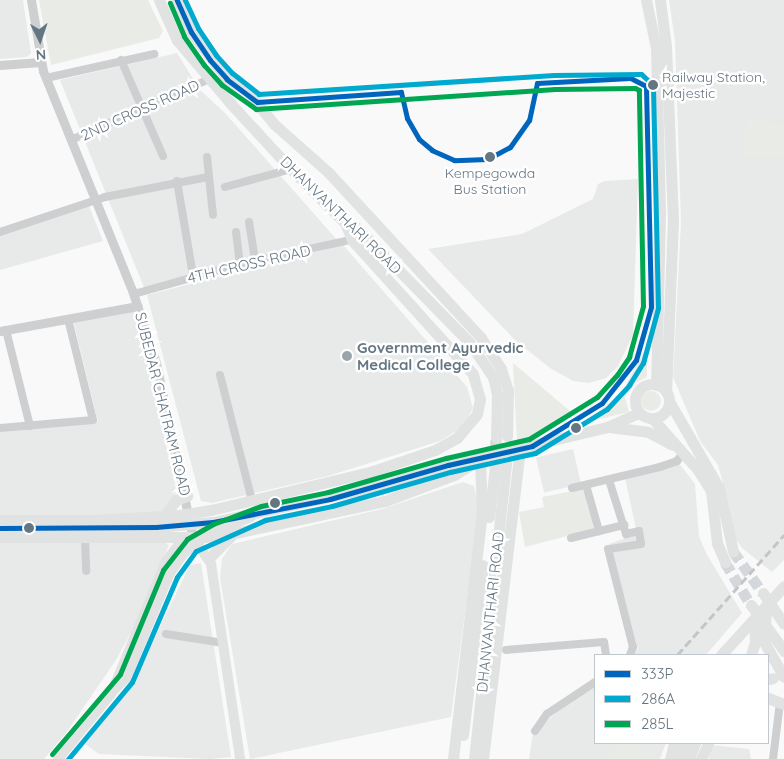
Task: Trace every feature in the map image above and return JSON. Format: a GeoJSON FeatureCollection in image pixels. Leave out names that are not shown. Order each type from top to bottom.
{"type":"FeatureCollection","features":[{"type":"Feature","properties":{"kind":"main road","name":"DHANVANTHARI ROAD"},"geometry":{"type":"LineString","coordinates":[[159,0],[177,40],[209,79],[291,170],[345,223],[363,234],[469,342],[493,377],[497,394],[501,437],[508,390],[501,369],[481,338],[328,174],[274,124],[252,97],[227,79],[210,60],[191,32],[177,0]]}},
{"type":"Feature","properties":{"kind":"main road"},"geometry":{"type":"LineString","coordinates":[[646,0],[656,48],[660,213],[656,385],[667,396],[722,496],[733,551]]}},
{"type":"Feature","properties":{"kind":"main road"},"geometry":{"type":"LineString","coordinates":[[652,418],[666,411],[673,217],[666,46],[660,0]]}},
{"type":"Feature","properties":{"kind":"main road"},"geometry":{"type":"LineString","coordinates":[[236,109],[252,97]]}},
{"type":"Feature","properties":{"kind":"main road"},"geometry":{"type":"LineString","coordinates":[[345,223],[352,240],[473,374],[480,399],[477,414],[446,452],[398,471],[392,483]]}},
{"type":"Feature","properties":{"kind":"main road"},"geometry":{"type":"LineString","coordinates":[[638,413],[634,402],[638,391],[656,385]]}},
{"type":"Feature","properties":{"kind":"main road"},"geometry":{"type":"LineString","coordinates":[[0,537],[193,538],[233,534],[385,501],[492,462],[520,449],[607,427],[638,413],[652,418],[684,454],[710,491],[717,543],[725,562]]}},
{"type":"Feature","properties":{"kind":"main road"},"geometry":{"type":"LineString","coordinates":[[607,427],[648,432],[684,454]]}},
{"type":"Feature","properties":{"kind":"main road"},"geometry":{"type":"LineString","coordinates":[[0,520],[164,516],[190,513],[252,501],[374,471],[435,450],[456,438]]}},
{"type":"Feature","properties":{"kind":"main road"},"geometry":{"type":"LineString","coordinates":[[483,759],[520,449]]}},
{"type":"Feature","properties":{"kind":"main road","name":"DHANVANTHARI ROAD"},"geometry":{"type":"LineString","coordinates":[[460,759],[492,462]]}},
{"type":"Feature","properties":{"kind":"main road","name":"DHANVANTHARI ROAD"},"geometry":{"type":"LineString","coordinates":[[474,759],[492,462]]}},
{"type":"Feature","properties":{"kind":"main road"},"geometry":{"type":"LineString","coordinates":[[0,528],[186,525],[263,513],[392,483],[422,473],[492,462]]}},
{"type":"Feature","properties":{"kind":"main road"},"geometry":{"type":"LineString","coordinates":[[453,759],[482,513],[492,462]]}},
{"type":"Feature","properties":{"kind":"main road"},"geometry":{"type":"LineString","coordinates":[[164,516],[176,500],[187,496]]}},
{"type":"Feature","properties":{"kind":"main road"},"geometry":{"type":"LineString","coordinates":[[58,759],[126,678],[170,574],[184,553],[206,536],[263,513]]}},
{"type":"Feature","properties":{"kind":"main road"},"geometry":{"type":"LineString","coordinates":[[209,558],[233,534]]}},
{"type":"Feature","properties":{"kind":"main road"},"geometry":{"type":"LineString","coordinates":[[193,538],[209,558],[240,759]]}},
{"type":"Feature","properties":{"kind":"main road"},"geometry":{"type":"LineString","coordinates":[[111,694],[166,560],[180,543],[193,538]]}},
{"type":"Feature","properties":{"kind":"main road"},"geometry":{"type":"LineString","coordinates":[[723,654],[784,586]]}},
{"type":"Feature","properties":{"kind":"main road"},"geometry":{"type":"LineString","coordinates":[[763,593],[784,624]]}},
{"type":"Feature","properties":{"kind":"main road"},"geometry":{"type":"LineString","coordinates":[[750,654],[755,635],[750,605],[784,651]]}},
{"type":"Feature","properties":{"kind":"main road"},"geometry":{"type":"LineString","coordinates":[[766,605],[762,628],[768,654]]}},
{"type":"Feature","properties":{"kind":"main road"},"geometry":{"type":"LineString","coordinates":[[769,658],[775,678]]}},
{"type":"Feature","properties":{"kind":"main road"},"geometry":{"type":"LineString","coordinates":[[769,698],[782,703]]}},
{"type":"Feature","properties":{"kind":"main road"},"geometry":{"type":"LineString","coordinates":[[674,754],[683,744]]}},
{"type":"Feature","properties":{"kind":"main road"},"geometry":{"type":"LineString","coordinates":[[689,759],[695,744]]}},
{"type":"Feature","properties":{"kind":"main road"},"geometry":{"type":"LineString","coordinates":[[701,759],[708,744]]}},
{"type":"Feature","properties":{"kind":"street","name":"SUBEDAR CHATRAM ROAD"},"geometry":{"type":"LineString","coordinates":[[31,0],[40,62],[71,140],[98,200],[134,294],[156,363],[187,496],[193,538]]}},
{"type":"Feature","properties":{"kind":"street"},"geometry":{"type":"LineString","coordinates":[[46,78],[154,54]]}},
{"type":"Feature","properties":{"kind":"street"},"geometry":{"type":"LineString","coordinates":[[121,60],[163,156]]}},
{"type":"Feature","properties":{"kind":"street"},"geometry":{"type":"LineString","coordinates":[[0,65],[40,62]]}},
{"type":"Feature","properties":{"kind":"street","name":"2ND CROSS ROAD"},"geometry":{"type":"LineString","coordinates":[[71,140],[209,79]]}},
{"type":"Feature","properties":{"kind":"street"},"geometry":{"type":"LineString","coordinates":[[207,157],[213,215]]}},
{"type":"Feature","properties":{"kind":"street"},"geometry":{"type":"LineString","coordinates":[[225,187],[291,170]]}},
{"type":"Feature","properties":{"kind":"street"},"geometry":{"type":"LineString","coordinates":[[0,232],[98,200],[177,181],[208,176]]}},
{"type":"Feature","properties":{"kind":"street"},"geometry":{"type":"LineString","coordinates":[[177,181],[193,276]]}},
{"type":"Feature","properties":{"kind":"street"},"geometry":{"type":"LineString","coordinates":[[249,222],[255,261]]}},
{"type":"Feature","properties":{"kind":"street"},"geometry":{"type":"LineString","coordinates":[[236,232],[240,264]]}},
{"type":"Feature","properties":{"kind":"street","name":"4TH CROSS ROAD"},"geometry":{"type":"LineString","coordinates":[[134,294],[240,264],[352,240],[363,234]]}},
{"type":"Feature","properties":{"kind":"street"},"geometry":{"type":"LineString","coordinates":[[30,426],[3,330],[138,306]]}},
{"type":"Feature","properties":{"kind":"street"},"geometry":{"type":"LineString","coordinates":[[0,428],[93,420],[68,319]]}},
{"type":"Feature","properties":{"kind":"street"},"geometry":{"type":"LineString","coordinates":[[220,376],[252,501]]}},
{"type":"Feature","properties":{"kind":"street"},"geometry":{"type":"LineString","coordinates":[[572,488],[678,461],[684,454]]}},
{"type":"Feature","properties":{"kind":"street"},"geometry":{"type":"LineString","coordinates":[[609,480],[626,534],[639,531],[641,544],[608,550],[633,647],[630,654]]}},
{"type":"Feature","properties":{"kind":"street"},"geometry":{"type":"LineString","coordinates":[[586,485],[599,531]]}},
{"type":"Feature","properties":{"kind":"street"},"geometry":{"type":"LineString","coordinates":[[571,538],[624,525]]}},
{"type":"Feature","properties":{"kind":"street"},"geometry":{"type":"LineString","coordinates":[[85,537],[86,570]]}},
{"type":"Feature","properties":{"kind":"street"},"geometry":{"type":"LineString","coordinates":[[166,634],[222,643]]}},
{"type":"Feature","properties":{"kind":"street"},"geometry":{"type":"LineString","coordinates":[[506,650],[604,642],[606,654]]}},
{"type":"Feature","properties":{"kind":"street"},"geometry":{"type":"LineString","coordinates":[[535,731],[547,714],[594,683]]}},
{"type":"Feature","properties":{"kind":"street"},"geometry":{"type":"LineString","coordinates":[[772,759],[782,703]]}},
{"type":"Feature","properties":{"kind":"shaded area"},"geometry":{"type":"Polygon","coordinates":[[[0,0],[23,0],[31,53],[27,57],[0,59],[0,0]]]}},
{"type":"Feature","properties":{"kind":"shaded area"},"geometry":{"type":"Polygon","coordinates":[[[39,0],[148,0],[163,31],[159,38],[51,65],[39,0]]]}},
{"type":"Feature","properties":{"kind":"shaded area"},"geometry":{"type":"Polygon","coordinates":[[[669,0],[784,0],[784,560],[772,572],[742,548],[733,535],[729,505],[718,465],[700,441],[673,377],[681,222],[675,41],[669,0]]]}},
{"type":"Feature","properties":{"kind":"shaded area"},"geometry":{"type":"Polygon","coordinates":[[[177,53],[200,90],[225,113],[338,241],[145,290],[60,80],[177,53]]]}},
{"type":"Feature","properties":{"kind":"shaded area"},"geometry":{"type":"Polygon","coordinates":[[[746,118],[784,125],[784,157],[743,157],[746,118]]]}},
{"type":"Feature","properties":{"kind":"shaded area"},"geometry":{"type":"Polygon","coordinates":[[[638,179],[633,335],[618,366],[606,378],[589,383],[573,381],[550,368],[515,340],[428,249],[522,234],[593,199],[598,184],[605,181],[638,179]]]}},
{"type":"Feature","properties":{"kind":"shaded area"},"geometry":{"type":"Polygon","coordinates":[[[89,206],[103,241],[0,270],[0,234],[89,206]]]}},
{"type":"Feature","properties":{"kind":"shaded area","name":"Government Ayurvedic Medical College"},"geometry":{"type":"Polygon","coordinates":[[[343,245],[467,387],[473,408],[463,427],[440,441],[328,476],[212,503],[201,501],[147,295],[343,245]]]}},
{"type":"Feature","properties":{"kind":"shaded area"},"geometry":{"type":"Polygon","coordinates":[[[134,309],[176,488],[175,498],[159,514],[0,517],[0,430],[98,422],[73,320],[134,309]]]}},
{"type":"Feature","properties":{"kind":"shaded area"},"geometry":{"type":"Polygon","coordinates":[[[643,353],[647,354],[647,377],[637,382],[625,397],[629,412],[583,423],[621,394],[643,353]]]}},
{"type":"Feature","properties":{"kind":"shaded area"},"geometry":{"type":"Polygon","coordinates":[[[513,363],[570,411],[578,411],[538,436],[517,441],[513,363]]]}},
{"type":"Feature","properties":{"kind":"shaded area"},"geometry":{"type":"Polygon","coordinates":[[[651,391],[658,394],[661,401],[658,408],[651,411],[644,408],[641,401],[644,394],[651,391]]]}},
{"type":"Feature","properties":{"kind":"shaded area"},"geometry":{"type":"Polygon","coordinates":[[[573,449],[581,484],[544,493],[536,458],[573,449]]]}},
{"type":"Feature","properties":{"kind":"shaded area"},"geometry":{"type":"Polygon","coordinates":[[[675,458],[695,484],[699,536],[706,553],[742,613],[707,654],[634,654],[638,649],[609,544],[637,534],[624,473],[675,458]]]}},
{"type":"Feature","properties":{"kind":"shaded area"},"geometry":{"type":"Polygon","coordinates":[[[463,482],[474,486],[479,509],[451,717],[250,759],[220,578],[222,559],[232,544],[382,509],[463,482]]]}},
{"type":"Feature","properties":{"kind":"shaded area"},"geometry":{"type":"Polygon","coordinates":[[[583,489],[594,529],[525,547],[519,512],[544,507],[542,497],[583,489]]]}},
{"type":"Feature","properties":{"kind":"shaded area"},"geometry":{"type":"Polygon","coordinates":[[[162,541],[169,545],[135,625],[116,660],[66,733],[44,759],[0,759],[0,542],[162,541]]]}},
{"type":"Feature","properties":{"kind":"shaded area"},"geometry":{"type":"Polygon","coordinates":[[[201,563],[231,757],[210,759],[99,754],[85,744],[131,686],[190,565],[201,563]]]}},
{"type":"Feature","properties":{"kind":"shaded area"},"geometry":{"type":"Polygon","coordinates":[[[594,682],[594,744],[666,744],[660,759],[529,759],[533,732],[594,682]]]}},
{"type":"Feature","properties":{"kind":"shaded area"},"geometry":{"type":"Polygon","coordinates":[[[620,744],[634,744],[660,759],[604,759],[620,744]]]}},
{"type":"Feature","properties":{"kind":"shaded area"},"geometry":{"type":"Polygon","coordinates":[[[711,745],[749,749],[751,759],[709,759],[711,745]]]}},
{"type":"Feature","properties":{"kind":"tunnel"},"geometry":{"type":"LineString","coordinates":[[495,467],[496,438]]}},
{"type":"Feature","properties":{"kind":"tunnel"},"geometry":{"type":"LineString","coordinates":[[733,551],[763,593]]}},
{"type":"Feature","properties":{"kind":"tunnel"},"geometry":{"type":"LineString","coordinates":[[725,562],[751,605]]}},
{"type":"Feature","properties":{"kind":"railway"},"geometry":{"type":"LineString","coordinates":[[678,654],[784,535]]}},
{"type":"Feature","properties":{"kind":"transit line","name":"333P"},"geometry":{"type":"LineString","coordinates":[[0,528],[156,527],[213,522],[330,499],[448,465],[532,446],[602,403],[636,360],[651,307],[646,86],[630,78],[537,83],[529,120],[510,147],[487,159],[454,160],[432,150],[419,139],[407,118],[401,92],[257,102],[227,79],[210,60],[191,32],[177,0]]}},
{"type":"Feature","properties":{"kind":"transit line","name":"286A"},"geometry":{"type":"LineString","coordinates":[[68,759],[132,682],[177,577],[196,551],[265,520],[332,506],[450,472],[535,453],[607,409],[629,385],[643,363],[658,308],[653,85],[641,74],[554,75],[259,94],[232,73],[216,55],[198,28],[185,0]]}},
{"type":"Feature","properties":{"kind":"transit line","name":"285L"},"geometry":{"type":"LineString","coordinates":[[52,754],[120,674],[163,570],[187,539],[213,524],[261,506],[328,492],[446,458],[529,439],[597,397],[617,375],[629,357],[643,306],[639,90],[635,88],[555,89],[256,109],[222,85],[204,65],[184,36],[170,3]]}},
{"type":"Feature","properties":{"kind":"place","name":"Railway Station, Majestic"},"geometry":{"type":"Point","coordinates":[653,85]}},
{"type":"Feature","properties":{"kind":"place","name":"Kempegowda Bus Station"},"geometry":{"type":"Point","coordinates":[490,157]}},
{"type":"Feature","properties":{"kind":"place","name":"Government Ayurvedic Medical College"},"geometry":{"type":"Point","coordinates":[347,356]}}]}
